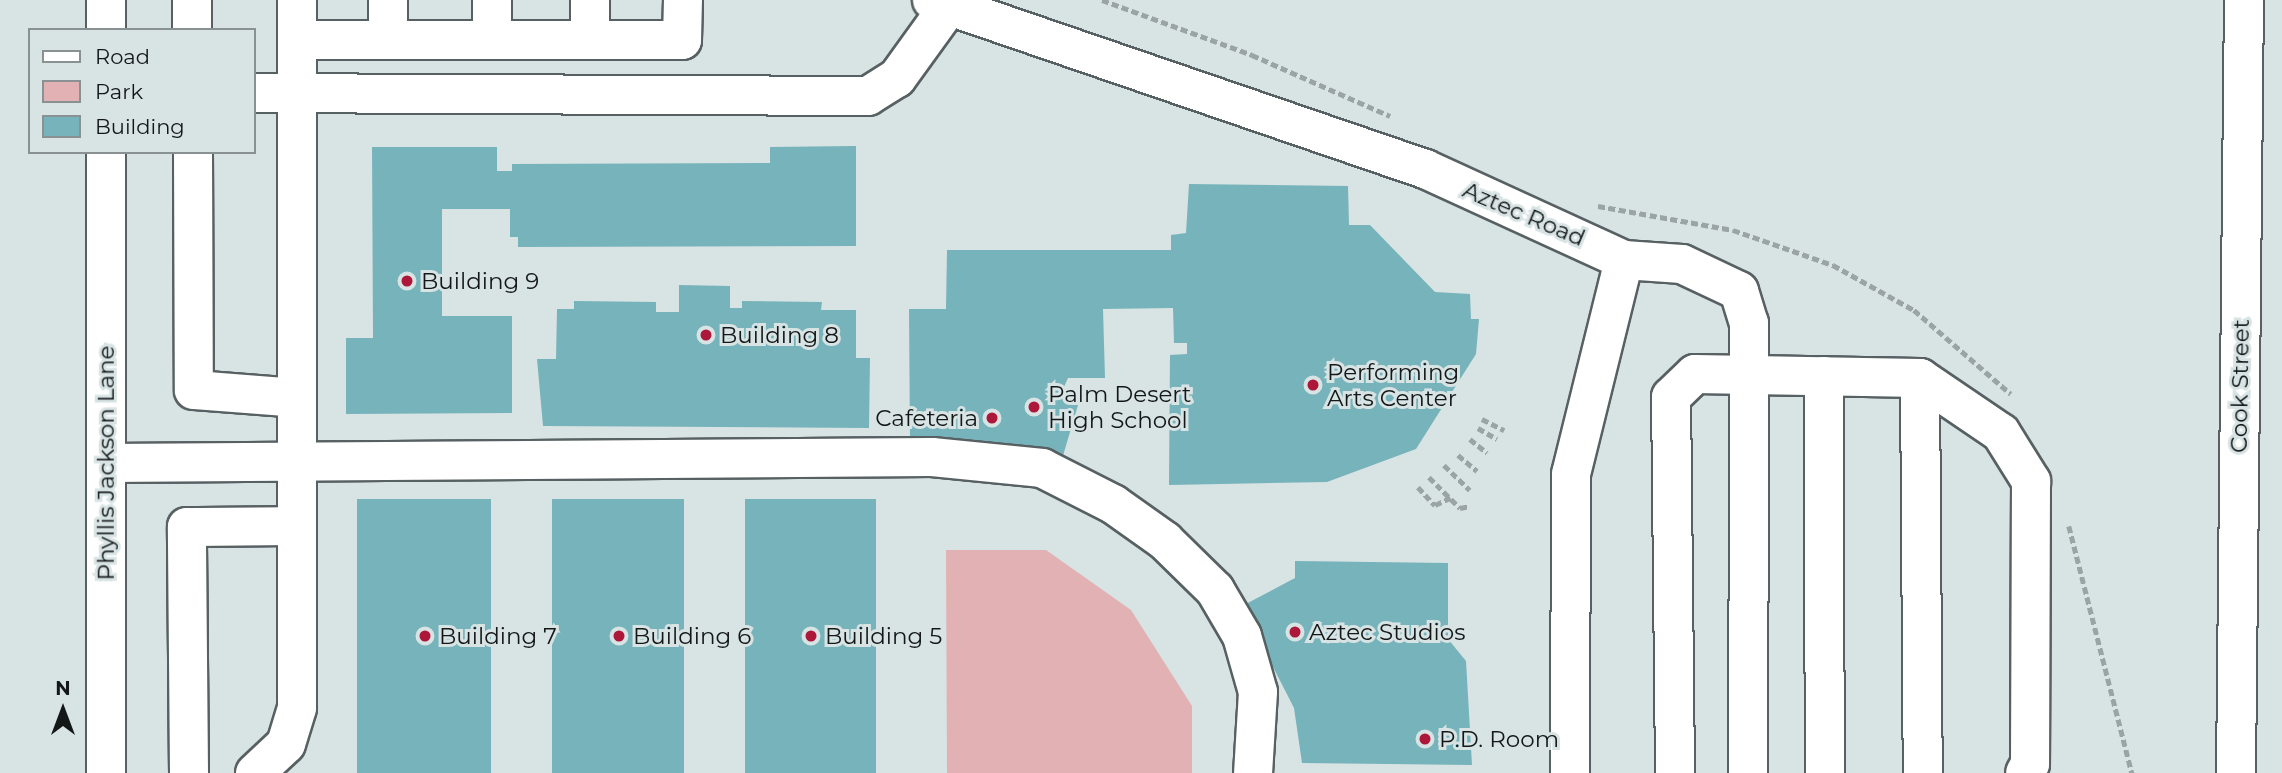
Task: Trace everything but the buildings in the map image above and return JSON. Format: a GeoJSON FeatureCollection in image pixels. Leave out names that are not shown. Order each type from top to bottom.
{"type":"FeatureCollection","features":[{"type":"Feature","properties":{"kind":"main road"},"geometry":{"type":"LineString","coordinates":[[106,0],[106,28]]}},
{"type":"Feature","properties":{"kind":"main road"},"geometry":{"type":"LineString","coordinates":[[192,0],[192,28]]}},
{"type":"Feature","properties":{"kind":"main road"},"geometry":{"type":"LineString","coordinates":[[255,773],[286,744],[297,708],[297,0]]}},
{"type":"Feature","properties":{"kind":"main road"},"geometry":{"type":"LineString","coordinates":[[388,0],[388,40]]}},
{"type":"Feature","properties":{"kind":"main road"},"geometry":{"type":"LineString","coordinates":[[492,0],[492,40]]}},
{"type":"Feature","properties":{"kind":"main road"},"geometry":{"type":"LineString","coordinates":[[590,0],[590,40]]}},
{"type":"Feature","properties":{"kind":"main road"},"geometry":{"type":"LineString","coordinates":[[297,40],[682,40],[682,0]]}},
{"type":"Feature","properties":{"kind":"main road","name":"Cook Street"},"geometry":{"type":"LineString","coordinates":[[2236,773],[2244,0]]}},
{"type":"Feature","properties":{"kind":"main road"},"geometry":{"type":"LineString","coordinates":[[256,93],[868,96],[897,78],[941,3]]}},
{"type":"Feature","properties":{"kind":"main road","name":"Aztec Road"},"geometry":{"type":"LineString","coordinates":[[941,3],[1425,169],[1624,260]]}},
{"type":"Feature","properties":{"kind":"main road","name":"Phyllis Jackson Lane"},"geometry":{"type":"LineString","coordinates":[[106,154],[106,773]]}},
{"type":"Feature","properties":{"kind":"main road"},"geometry":{"type":"LineString","coordinates":[[193,154],[194,390],[297,398]]}},
{"type":"Feature","properties":{"kind":"main road"},"geometry":{"type":"LineString","coordinates":[[1570,773],[1571,474],[1624,260],[1682,264],[1739,291],[1749,323],[1748,773]]}},
{"type":"Feature","properties":{"kind":"main road"},"geometry":{"type":"LineString","coordinates":[[1675,773],[1671,397],[1695,374],[1920,378],[2001,433],[2031,481],[2030,764],[2025,773]]}},
{"type":"Feature","properties":{"kind":"main road"},"geometry":{"type":"LineString","coordinates":[[1824,376],[1825,773]]}},
{"type":"Feature","properties":{"kind":"main road"},"geometry":{"type":"LineString","coordinates":[[1920,378],[1923,773]]}},
{"type":"Feature","properties":{"kind":"main road"},"geometry":{"type":"LineString","coordinates":[[106,463],[297,464],[932,457],[1042,468],[1113,504],[1165,541],[1215,590],[1242,636],[1258,692],[1253,773]]}},
{"type":"Feature","properties":{"kind":"main road"},"geometry":{"type":"LineString","coordinates":[[189,773],[187,527],[297,526]]}},
{"type":"Feature","properties":{"kind":"path"},"geometry":{"type":"LineString","coordinates":[[1482,419],[1504,430]]}},
{"type":"Feature","properties":{"kind":"path"},"geometry":{"type":"LineString","coordinates":[[1478,428],[1497,439]]}},
{"type":"Feature","properties":{"kind":"path"},"geometry":{"type":"LineString","coordinates":[[1470,439],[1487,453]]}},
{"type":"Feature","properties":{"kind":"path"},"geometry":{"type":"LineString","coordinates":[[1458,455],[1477,471]]}},
{"type":"Feature","properties":{"kind":"path"},"geometry":{"type":"LineString","coordinates":[[1444,465],[1470,490]]}},
{"type":"Feature","properties":{"kind":"path"},"geometry":{"type":"LineString","coordinates":[[1429,477],[1460,508],[1470,506]]}},
{"type":"Feature","properties":{"kind":"path"},"geometry":{"type":"LineString","coordinates":[[1418,487],[1435,505],[1451,498]]}},
{"type":"Feature","properties":{"kind":"green space"},"geometry":{"type":"Polygon","coordinates":[[[946,550],[1046,550],[1131,610],[1192,706],[1192,773],[947,773],[946,550]]]}},
{"type":"Feature","properties":{"kind":"place","name":"Building 9"},"geometry":{"type":"Point","coordinates":[407,281]}},
{"type":"Feature","properties":{"kind":"place","name":"Building 8"},"geometry":{"type":"Point","coordinates":[706,335]}},
{"type":"Feature","properties":{"kind":"place","name":"Performing Arts Center"},"geometry":{"type":"Point","coordinates":[1313,385]}},
{"type":"Feature","properties":{"kind":"place","name":"Palm Desert High School"},"geometry":{"type":"Point","coordinates":[1034,407]}},
{"type":"Feature","properties":{"kind":"place","name":"Cafeteria"},"geometry":{"type":"Point","coordinates":[992,418]}},
{"type":"Feature","properties":{"kind":"place","name":"Aztec Studios"},"geometry":{"type":"Point","coordinates":[1295,632]}},
{"type":"Feature","properties":{"kind":"place","name":"Building 7"},"geometry":{"type":"Point","coordinates":[425,636]}},
{"type":"Feature","properties":{"kind":"place","name":"Building 6"},"geometry":{"type":"Point","coordinates":[619,636]}},
{"type":"Feature","properties":{"kind":"place","name":"Building 5"},"geometry":{"type":"Point","coordinates":[811,636]}},
{"type":"Feature","properties":{"kind":"place","name":"P.D. Room"},"geometry":{"type":"Point","coordinates":[1425,739]}}]}
